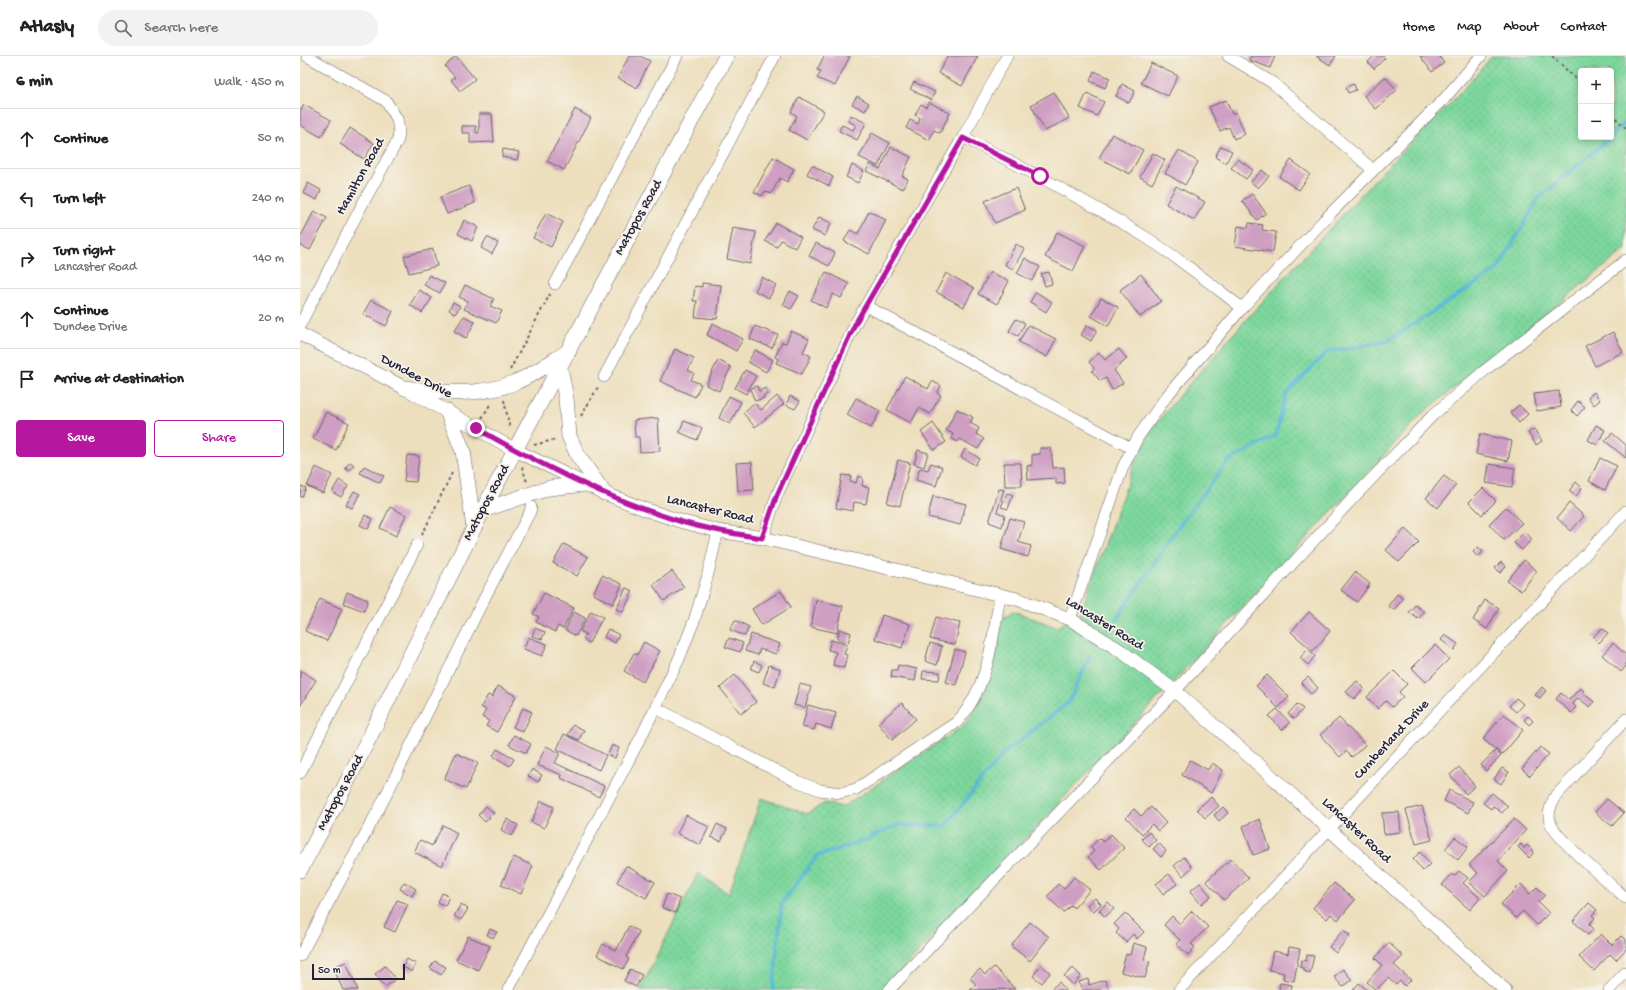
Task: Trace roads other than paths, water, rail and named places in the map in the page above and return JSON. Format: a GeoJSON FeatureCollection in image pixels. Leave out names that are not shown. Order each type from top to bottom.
{"type":"FeatureCollection","features":[{"type":"Feature","properties":{"kind":"main road","name":"Matopos Road"},"geometry":{"type":"LineString","coordinates":[[300,870],[340,796],[483,510],[570,351],[608,274],[726,56]]}},
{"type":"Feature","properties":{"kind":"main road"},"geometry":{"type":"LineString","coordinates":[[404,388],[439,392],[471,392],[501,387],[530,376],[570,351]]}},
{"type":"Feature","properties":{"kind":"main road"},"geometry":{"type":"LineString","coordinates":[[560,368],[566,398],[569,436],[578,456],[604,493]]}},
{"type":"Feature","properties":{"kind":"main road"},"geometry":{"type":"LineString","coordinates":[[447,411],[463,451],[474,528]]}},
{"type":"Feature","properties":{"kind":"main road"},"geometry":{"type":"LineString","coordinates":[[483,510],[531,500],[548,488],[586,484]]}},
{"type":"Feature","properties":{"kind":"street","name":"Hamilton Road"},"geometry":{"type":"LineString","coordinates":[[300,325],[362,205],[398,140],[399,131],[396,119],[386,101],[307,56]]}},
{"type":"Feature","properties":{"kind":"street"},"geometry":{"type":"LineString","coordinates":[[555,284],[677,56]]}},
{"type":"Feature","properties":{"kind":"street"},"geometry":{"type":"LineString","coordinates":[[604,377],[775,56]]}},
{"type":"Feature","properties":{"kind":"street"},"geometry":{"type":"LineString","coordinates":[[762,538],[777,495],[855,324],[963,138],[1007,56]]}},
{"type":"Feature","properties":{"kind":"street"},"geometry":{"type":"LineString","coordinates":[[1228,56],[1273,83],[1373,170]]}},
{"type":"Feature","properties":{"kind":"street"},"geometry":{"type":"LineString","coordinates":[[1070,619],[1131,448],[1166,397],[1242,308],[1373,170],[1445,98],[1481,56]]}},
{"type":"Feature","properties":{"kind":"street"},"geometry":{"type":"LineString","coordinates":[[963,138],[1040,176],[1148,239],[1184,263],[1242,308]]}},
{"type":"Feature","properties":{"kind":"street"},"geometry":{"type":"LineString","coordinates":[[889,990],[1175,691],[1355,496],[1433,415],[1490,366],[1626,260]]}},
{"type":"Feature","properties":{"kind":"street"},"geometry":{"type":"LineString","coordinates":[[866,306],[1131,448]]}},
{"type":"Feature","properties":{"kind":"street","name":"Dundee Drive"},"geometry":{"type":"LineString","coordinates":[[300,334],[447,411],[515,450]]}},
{"type":"Feature","properties":{"kind":"street","name":"Lancaster Road"},"geometry":{"type":"LineString","coordinates":[[515,450],[604,493],[670,518],[718,531],[762,538],[1035,604],[1070,619],[1121,651],[1175,691],[1330,829],[1505,990]]}},
{"type":"Feature","properties":{"kind":"street"},"geometry":{"type":"LineString","coordinates":[[300,956],[382,803],[485,597],[530,512],[531,500]]}},
{"type":"Feature","properties":{"kind":"street","name":"Cumberland Drive"},"geometry":{"type":"LineString","coordinates":[[1179,990],[1626,511]]}},
{"type":"Feature","properties":{"kind":"street"},"geometry":{"type":"LineString","coordinates":[[508,990],[656,708],[679,659],[694,621],[707,578],[718,531]]}},
{"type":"Feature","properties":{"kind":"street"},"geometry":{"type":"LineString","coordinates":[[300,773],[417,545]]}},
{"type":"Feature","properties":{"kind":"street"},"geometry":{"type":"LineString","coordinates":[[656,708],[794,780],[820,790],[840,793],[847,792],[856,788],[957,722],[964,714],[979,689],[985,673],[1000,596]]}},
{"type":"Feature","properties":{"kind":"street"},"geometry":{"type":"LineString","coordinates":[[1626,719],[1554,798],[1550,809],[1550,822],[1562,839],[1626,898]]}},
{"type":"Feature","properties":{"kind":"street"},"geometry":{"type":"LineString","coordinates":[[1609,990],[1626,972]]}},
{"type":"Feature","properties":{"kind":"waterway"},"geometry":{"type":"LineString","coordinates":[[1109,630],[1181,523],[1228,461],[1276,435],[1286,394],[1327,352],[1388,341],[1498,269],[1538,199],[1605,142],[1626,122]]}},
{"type":"Feature","properties":{"kind":"waterway"},"geometry":{"type":"LineString","coordinates":[[773,990],[782,903],[817,856],[863,841],[897,825],[945,826],[1004,753],[1069,702],[1090,656]]}}]}
